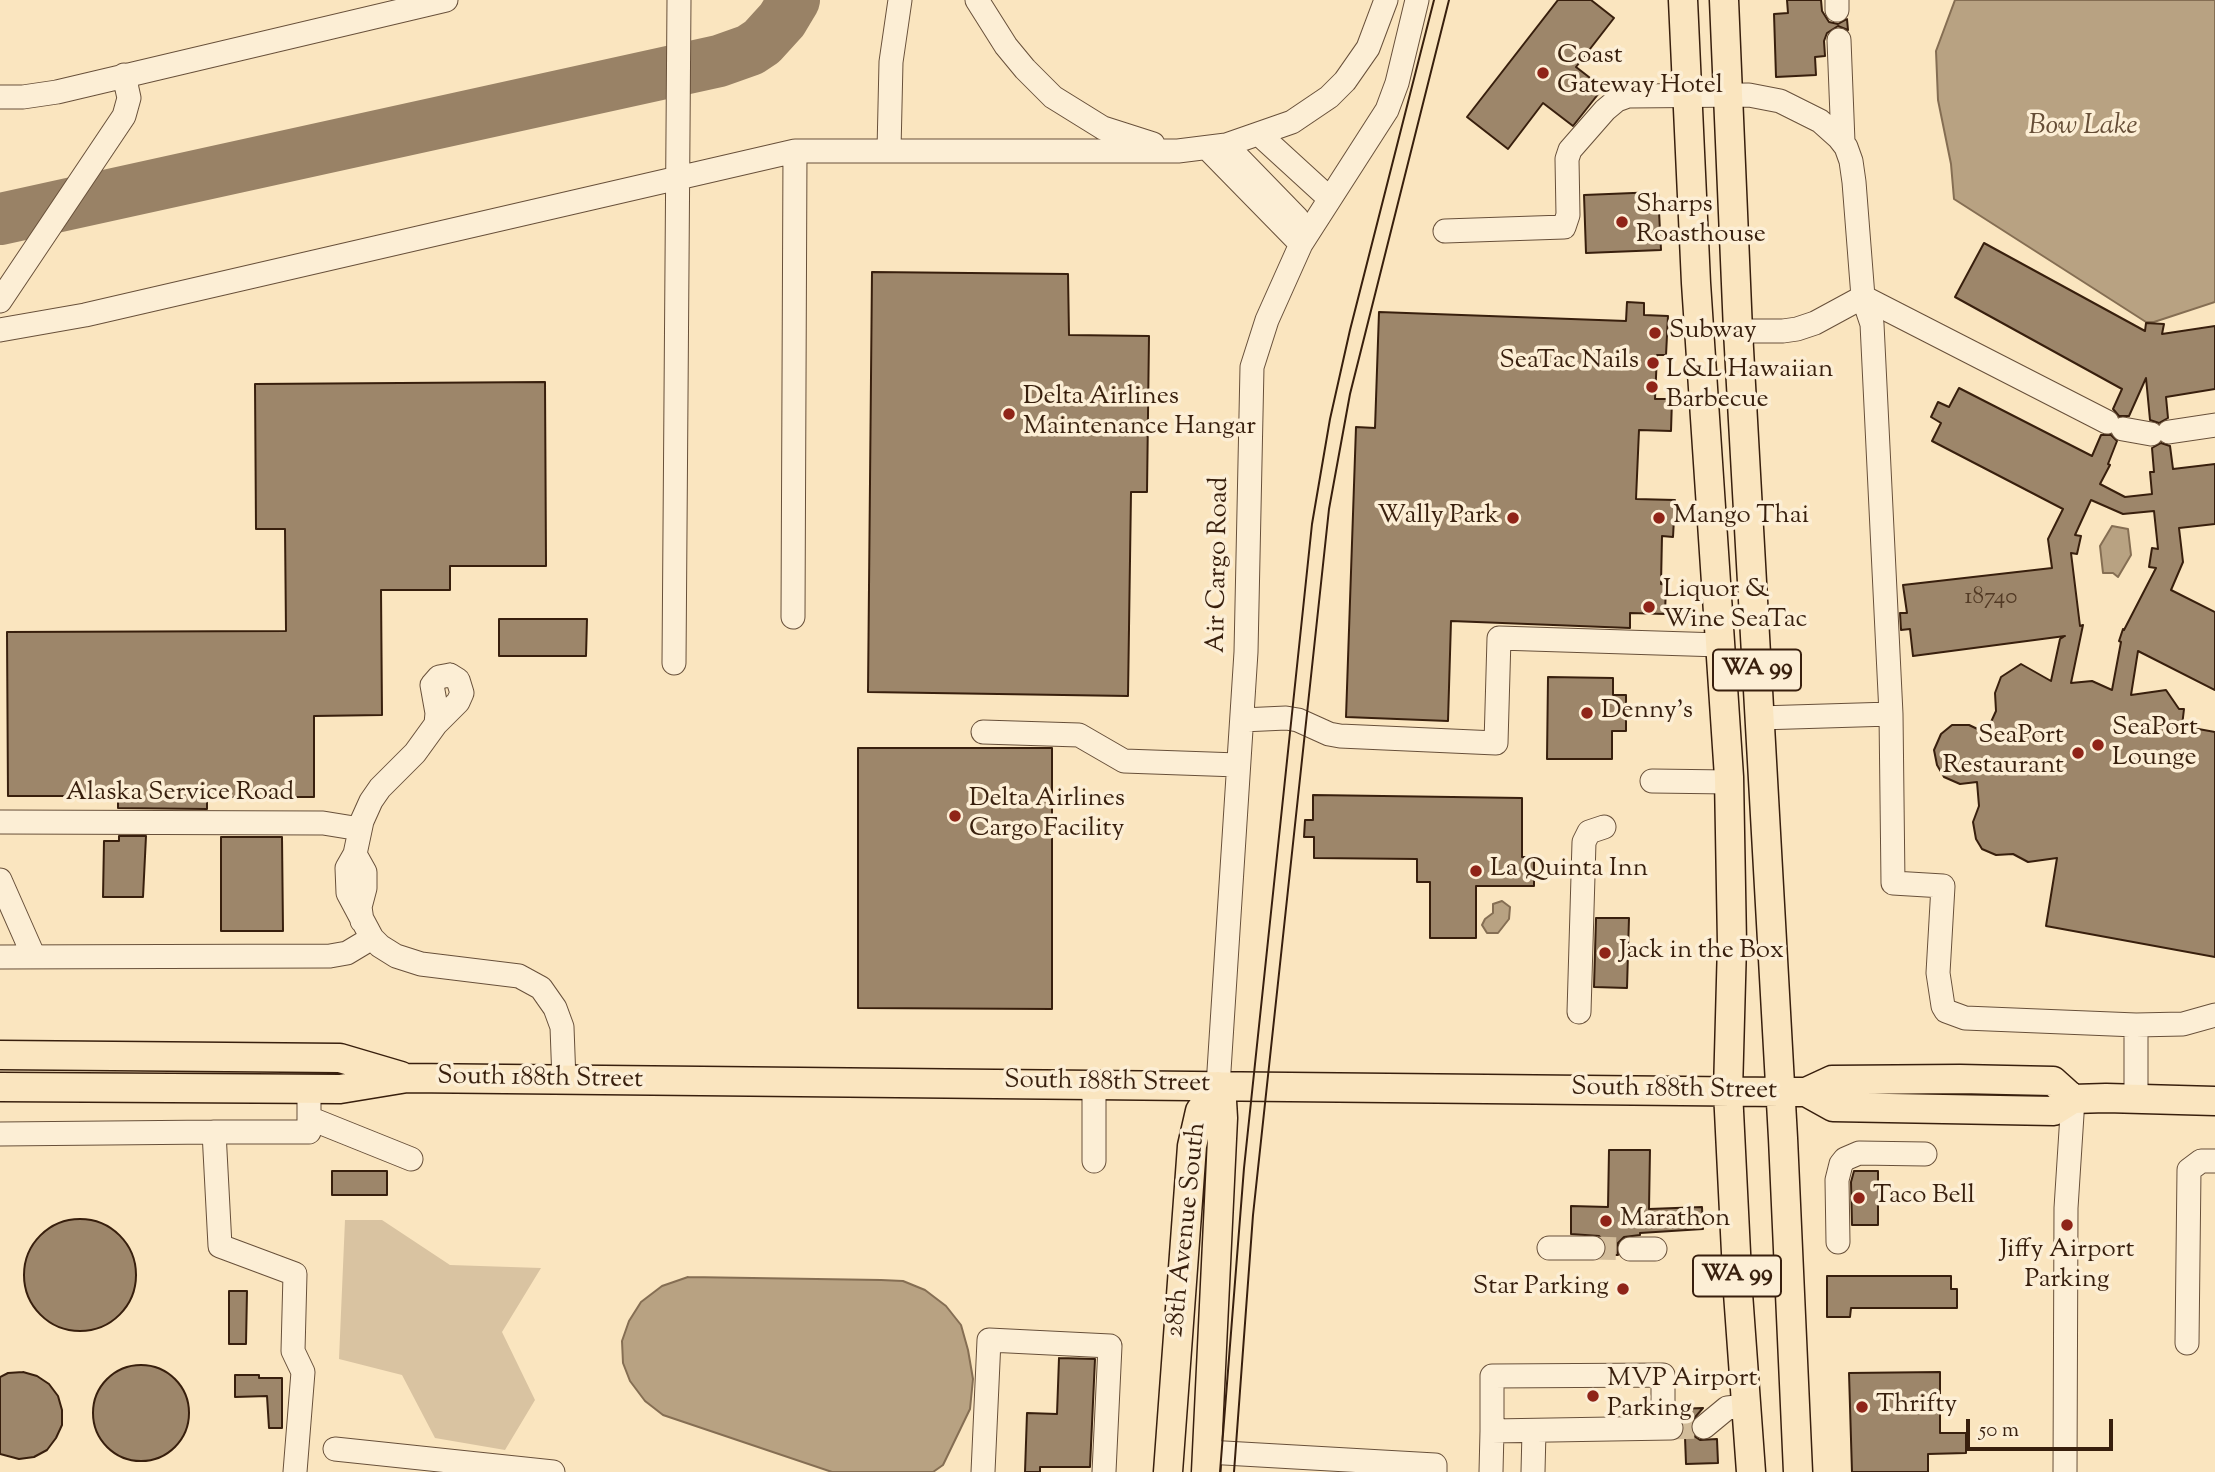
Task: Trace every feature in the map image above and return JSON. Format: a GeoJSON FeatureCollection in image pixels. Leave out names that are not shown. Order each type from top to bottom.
{"type":"FeatureCollection","features":[{"type":"Feature","properties":{"kind":"main road","name":"WA 99"},"geometry":{"type":"LineString","coordinates":[[1683,0],[1696,282],[1729,782],[1732,944],[1728,1091],[1746,1406],[1754,1468]]}},
{"type":"Feature","properties":{"kind":"main road","name":"WA 99"},"geometry":{"type":"LineString","coordinates":[[1724,0],[1738,331],[1759,718],[1793,1092],[1798,1472]]}},
{"type":"Feature","properties":{"kind":"main road","name":"South 188th Street"},"geometry":{"type":"LineString","coordinates":[[0,1055],[340,1058],[407,1078]]}},
{"type":"Feature","properties":{"kind":"main road","name":"South 188th Street"},"geometry":{"type":"LineString","coordinates":[[0,1087],[340,1089],[407,1078],[1793,1092],[1832,1080],[1960,1079],[2053,1082],[2073,1099]]}},
{"type":"Feature","properties":{"kind":"main road","name":"28th Avenue South"},"geometry":{"type":"LineString","coordinates":[[1207,1462],[1223,1118],[1218,1086]]}},
{"type":"Feature","properties":{"kind":"main road","name":"28th Avenue South"},"geometry":{"type":"LineString","coordinates":[[1168,1472],[1192,1146],[1200,1111],[1218,1086]]}},
{"type":"Feature","properties":{"kind":"main road"},"geometry":{"type":"LineString","coordinates":[[2073,1099],[2215,1101]]}},
{"type":"Feature","properties":{"kind":"street"},"geometry":{"type":"LineString","coordinates":[[0,97],[40,96],[446,0]]}},
{"type":"Feature","properties":{"kind":"street"},"geometry":{"type":"LineString","coordinates":[[674,663],[679,0]]}},
{"type":"Feature","properties":{"kind":"street"},"geometry":{"type":"LineString","coordinates":[[889,150],[891,62],[900,0]]}},
{"type":"Feature","properties":{"kind":"street"},"geometry":{"type":"LineString","coordinates":[[977,0],[988,20],[1024,69],[1077,114],[1103,128],[1164,146],[1211,147],[1306,238]]}},
{"type":"Feature","properties":{"kind":"street"},"geometry":{"type":"LineString","coordinates":[[0,330],[85,315],[795,151],[1153,151],[1211,147],[1261,135],[1311,111],[1345,81],[1368,48],[1386,0]]}},
{"type":"Feature","properties":{"kind":"street","name":"Air Cargo Road"},"geometry":{"type":"LineString","coordinates":[[1218,1086],[1248,618],[1252,367],[1267,320],[1306,238],[1387,110],[1397,83],[1417,0]]}},
{"type":"Feature","properties":{"kind":"street"},"geometry":{"type":"LineString","coordinates":[[1839,40],[1843,142],[1851,161],[1863,297],[1872,324],[1874,343],[1891,714],[1893,883],[1943,886],[1938,974],[1946,1011],[1965,1018],[2136,1025],[2183,1024],[2215,1015]]}},
{"type":"Feature","properties":{"kind":"street"},"geometry":{"type":"LineString","coordinates":[[0,301],[124,116],[129,98],[124,75]]}},
{"type":"Feature","properties":{"kind":"street"},"geometry":{"type":"LineString","coordinates":[[1446,231],[1564,227],[1568,215],[1567,159],[1570,150],[1605,110],[1617,100],[1628,96],[1756,96],[1793,106],[1820,121],[1843,142]]}},
{"type":"Feature","properties":{"kind":"street"},"geometry":{"type":"LineString","coordinates":[[1261,135],[1330,199]]}},
{"type":"Feature","properties":{"kind":"street"},"geometry":{"type":"LineString","coordinates":[[793,617],[795,151]]}},
{"type":"Feature","properties":{"kind":"street"},"geometry":{"type":"LineString","coordinates":[[1738,331],[1783,331],[1815,323],[1863,297]]}},
{"type":"Feature","properties":{"kind":"street"},"geometry":{"type":"LineString","coordinates":[[1863,297],[2115,426],[2160,433],[2215,425]]}},
{"type":"Feature","properties":{"kind":"street"},"geometry":{"type":"LineString","coordinates":[[1242,720],[1286,718],[1340,736],[1496,743],[1499,638],[1720,645]]}},
{"type":"Feature","properties":{"kind":"street"},"geometry":{"type":"LineString","coordinates":[[1759,718],[1891,714]]}},
{"type":"Feature","properties":{"kind":"street"},"geometry":{"type":"LineString","coordinates":[[436,724],[415,753],[380,788],[365,812],[355,854],[347,868],[349,898],[367,929],[388,952],[407,961],[511,974],[531,981],[541,988],[555,1008],[562,1027],[564,1081]]}},
{"type":"Feature","properties":{"kind":"street"},"geometry":{"type":"LineString","coordinates":[[983,732],[1079,735],[1124,761],[1238,765]]}},
{"type":"Feature","properties":{"kind":"street"},"geometry":{"type":"LineString","coordinates":[[1653,781],[1729,782]]}},
{"type":"Feature","properties":{"kind":"street","name":"Alaska Service Road"},"geometry":{"type":"LineString","coordinates":[[0,822],[323,823],[360,829]]}},
{"type":"Feature","properties":{"kind":"street"},"geometry":{"type":"LineString","coordinates":[[1579,1012],[1584,842],[1589,832],[1604,827]]}},
{"type":"Feature","properties":{"kind":"street"},"geometry":{"type":"LineString","coordinates":[[0,880],[34,957]]}},
{"type":"Feature","properties":{"kind":"street"},"geometry":{"type":"LineString","coordinates":[[0,957],[330,956],[347,953],[367,929]]}},
{"type":"Feature","properties":{"kind":"street"},"geometry":{"type":"LineString","coordinates":[[2136,1025],[2136,1098]]}},
{"type":"Feature","properties":{"kind":"street"},"geometry":{"type":"LineString","coordinates":[[1094,1084],[1094,1161]]}},
{"type":"Feature","properties":{"kind":"street"},"geometry":{"type":"LineString","coordinates":[[0,1134],[310,1132],[309,1089]]}},
{"type":"Feature","properties":{"kind":"street"},"geometry":{"type":"LineString","coordinates":[[2065,1472],[2066,1208],[2073,1099]]}},
{"type":"Feature","properties":{"kind":"street"},"geometry":{"type":"LineString","coordinates":[[309,1118],[411,1159]]}},
{"type":"Feature","properties":{"kind":"street"},"geometry":{"type":"LineString","coordinates":[[214,1132],[220,1246],[295,1274],[293,1351],[303,1372],[295,1472]]}},
{"type":"Feature","properties":{"kind":"street"},"geometry":{"type":"LineString","coordinates":[[1838,1242],[1837,1180],[1845,1159],[1859,1153],[1925,1154]]}},
{"type":"Feature","properties":{"kind":"street"},"geometry":{"type":"LineString","coordinates":[[2187,1343],[2189,1170],[2201,1161],[2215,1161]]}},
{"type":"Feature","properties":{"kind":"street"},"geometry":{"type":"LineString","coordinates":[[1549,1248],[1593,1248]]}},
{"type":"Feature","properties":{"kind":"street"},"geometry":{"type":"LineString","coordinates":[[1630,1249],[1655,1249]]}},
{"type":"Feature","properties":{"kind":"street"},"geometry":{"type":"LineString","coordinates":[[983,1472],[989,1340],[1110,1346],[1104,1472]]}},
{"type":"Feature","properties":{"kind":"street"},"geometry":{"type":"LineString","coordinates":[[1491,1472],[1492,1376],[1663,1375],[1667,1428],[1492,1430]]}},
{"type":"Feature","properties":{"kind":"street"},"geometry":{"type":"LineString","coordinates":[[1704,1427],[1727,1408],[1746,1406]]}},
{"type":"Feature","properties":{"kind":"street"},"geometry":{"type":"LineString","coordinates":[[1533,1472],[1534,1430]]}},
{"type":"Feature","properties":{"kind":"street"},"geometry":{"type":"LineString","coordinates":[[335,1449],[553,1472]]}},
{"type":"Feature","properties":{"kind":"street"},"geometry":{"type":"LineString","coordinates":[[1207,1462],[1435,1465],[1435,1472]]}},
{"type":"Feature","properties":{"kind":"shaded area"},"geometry":{"type":"Polygon","coordinates":[[[345,1220],[382,1220],[450,1265],[541,1268],[502,1332],[535,1400],[505,1450],[435,1438],[402,1375],[339,1359],[345,1220]]]}},
{"type":"Feature","properties":{"kind":"water","name":"Bow Lake"},"geometry":{"type":"Polygon","coordinates":[[[1955,0],[2215,0],[2215,302],[2154,322],[2146,322],[1954,199],[1951,164],[1938,100],[1936,51],[1955,0]]]}},
{"type":"Feature","properties":{"kind":"water"},"geometry":{"type":"Polygon","coordinates":[[[2112,526],[2128,529],[2131,555],[2118,577],[2113,573],[2103,573],[2100,546],[2112,526]]]}},
{"type":"Feature","properties":{"kind":"water"},"geometry":{"type":"Polygon","coordinates":[[[1502,901],[1510,907],[1509,919],[1498,933],[1487,933],[1482,925],[1493,913],[1493,904],[1502,901]]]}},
{"type":"Feature","properties":{"kind":"water"},"geometry":{"type":"Polygon","coordinates":[[[688,1277],[903,1281],[925,1290],[946,1306],[961,1325],[973,1379],[970,1409],[943,1465],[933,1472],[832,1472],[663,1415],[645,1401],[630,1381],[623,1363],[622,1341],[629,1321],[641,1302],[662,1286],[688,1277]]]}},
{"type":"Feature","properties":{"kind":"building","name":"Coast Gateway Hotel"},"geometry":{"type":"Polygon","coordinates":[[[1558,0],[1591,0],[1614,18],[1576,67],[1603,88],[1573,126],[1543,103],[1508,149],[1467,117],[1558,0]]]}},
{"type":"Feature","properties":{"kind":"building"},"geometry":{"type":"Polygon","coordinates":[[[1787,0],[1821,0],[1822,11],[1829,22],[1838,24],[1847,19],[1848,30],[1838,26],[1827,33],[1824,41],[1825,56],[1815,57],[1816,75],[1776,77],[1774,14],[1788,13],[1787,0]]]}},
{"type":"Feature","properties":{"kind":"building","name":"Sharps Roasthouse"},"geometry":{"type":"Polygon","coordinates":[[[1658,192],[1661,250],[1586,253],[1584,195],[1658,192]]]}},
{"type":"Feature","properties":{"kind":"building"},"geometry":{"type":"Polygon","coordinates":[[[1984,243],[2145,331],[2146,323],[2164,324],[2162,334],[2215,326],[2215,389],[2166,397],[2168,418],[2159,423],[2150,420],[2146,378],[2129,416],[2119,416],[2113,409],[2122,389],[1955,297],[1984,243]]]}},
{"type":"Feature","properties":{"kind":"building","name":"Delta Airlines Maintenance Hangar"},"geometry":{"type":"Polygon","coordinates":[[[872,272],[1068,274],[1069,335],[1149,336],[1147,492],[1131,492],[1128,696],[868,692],[872,272]]]}},
{"type":"Feature","properties":{"kind":"building","name":"Wally Park"},"geometry":{"type":"Polygon","coordinates":[[[1627,302],[1644,303],[1644,315],[1668,316],[1666,355],[1657,355],[1655,399],[1672,399],[1671,431],[1639,430],[1636,499],[1675,500],[1673,537],[1662,536],[1661,584],[1666,585],[1665,614],[1630,613],[1630,628],[1451,621],[1448,721],[1346,717],[1356,427],[1375,428],[1379,312],[1626,321],[1627,302]]]}},
{"type":"Feature","properties":{"kind":"building"},"geometry":{"type":"Polygon","coordinates":[[[545,382],[546,566],[450,566],[450,590],[381,590],[382,715],[314,716],[314,797],[207,797],[207,809],[118,808],[118,796],[8,796],[7,632],[286,631],[285,529],[256,529],[255,384],[545,382]]]}},
{"type":"Feature","properties":{"kind":"building"},"geometry":{"type":"Polygon","coordinates":[[[1959,388],[2092,456],[2101,435],[2111,435],[2117,441],[2108,464],[2110,465],[2100,484],[2125,497],[2152,494],[2152,448],[2161,443],[2170,446],[2173,469],[2215,464],[2215,524],[2179,528],[2183,562],[2171,590],[2215,612],[2215,690],[2138,651],[2131,695],[2166,690],[2179,709],[2184,709],[2182,726],[2215,732],[2215,957],[2046,926],[2057,858],[2028,862],[2013,854],[1996,855],[1982,849],[1976,839],[1973,822],[1979,806],[1977,782],[1960,784],[1944,777],[1937,765],[1934,750],[1941,734],[1952,725],[1969,725],[1986,733],[1996,711],[1995,693],[2001,677],[2021,664],[2051,681],[2060,639],[2065,636],[1913,656],[1910,629],[1901,630],[1900,613],[1907,613],[1903,585],[2052,568],[2048,539],[2063,509],[1932,441],[1941,423],[1931,417],[1938,402],[1949,407],[1959,388]],[[2091,500],[2075,535],[2081,536],[2077,554],[2071,553],[2080,626],[2083,625],[2071,683],[2092,681],[2112,690],[2123,629],[2156,568],[2149,567],[2152,548],[2158,549],[2154,511],[2123,514],[2091,500]]]}},
{"type":"Feature","properties":{"kind":"building"},"geometry":{"type":"Polygon","coordinates":[[[499,619],[587,619],[586,656],[499,656],[499,619]]]}},
{"type":"Feature","properties":{"kind":"building","name":"Denny's"},"geometry":{"type":"Polygon","coordinates":[[[1548,677],[1613,678],[1613,695],[1626,695],[1626,731],[1612,731],[1612,759],[1547,759],[1548,677]]]}},
{"type":"Feature","properties":{"kind":"building","name":"Delta Airlines Cargo Facility"},"geometry":{"type":"Polygon","coordinates":[[[858,748],[1052,748],[1052,1009],[858,1008],[858,748]]]}},
{"type":"Feature","properties":{"kind":"building","name":"La Quinta Inn"},"geometry":{"type":"Polygon","coordinates":[[[1313,795],[1522,798],[1522,857],[1534,857],[1534,886],[1476,886],[1476,938],[1430,938],[1430,882],[1417,882],[1417,859],[1314,858],[1314,837],[1304,837],[1305,820],[1313,820],[1313,795]]]}},
{"type":"Feature","properties":{"kind":"building"},"geometry":{"type":"Polygon","coordinates":[[[119,836],[146,836],[143,897],[103,897],[104,841],[119,841],[119,836]]]}},
{"type":"Feature","properties":{"kind":"building"},"geometry":{"type":"Polygon","coordinates":[[[221,837],[282,837],[283,931],[221,931],[221,837]]]}},
{"type":"Feature","properties":{"kind":"building","name":"Jack in the Box"},"geometry":{"type":"Polygon","coordinates":[[[1596,918],[1629,918],[1627,988],[1594,987],[1596,918]]]}},
{"type":"Feature","properties":{"kind":"building"},"geometry":{"type":"Polygon","coordinates":[[[1609,1150],[1650,1150],[1649,1209],[1702,1207],[1703,1229],[1640,1233],[1624,1237],[1618,1243],[1618,1255],[1605,1255],[1605,1242],[1599,1236],[1571,1234],[1571,1206],[1608,1207],[1609,1150]]]}},
{"type":"Feature","properties":{"kind":"building"},"geometry":{"type":"Polygon","coordinates":[[[332,1171],[387,1171],[387,1195],[332,1195],[332,1171]]]}},
{"type":"Feature","properties":{"kind":"building","name":"Taco Bell"},"geometry":{"type":"Polygon","coordinates":[[[1854,1171],[1878,1171],[1878,1225],[1852,1225],[1851,1182],[1854,1171]]]}},
{"type":"Feature","properties":{"kind":"building"},"geometry":{"type":"Polygon","coordinates":[[[80,1219],[101,1223],[119,1236],[132,1254],[136,1275],[132,1296],[119,1314],[101,1327],[80,1331],[59,1327],[41,1314],[28,1296],[24,1275],[28,1254],[41,1236],[59,1223],[80,1219]]]}},
{"type":"Feature","properties":{"kind":"building"},"geometry":{"type":"Polygon","coordinates":[[[1827,1276],[1951,1276],[1951,1289],[1957,1289],[1957,1308],[1851,1308],[1850,1317],[1827,1317],[1827,1276]]]}},
{"type":"Feature","properties":{"kind":"building"},"geometry":{"type":"Polygon","coordinates":[[[229,1291],[247,1291],[246,1344],[229,1344],[229,1291]]]}},
{"type":"Feature","properties":{"kind":"building"},"geometry":{"type":"Polygon","coordinates":[[[1059,1358],[1095,1359],[1090,1467],[1040,1467],[1040,1472],[1025,1472],[1027,1413],[1057,1414],[1059,1358]]]}},
{"type":"Feature","properties":{"kind":"building"},"geometry":{"type":"Polygon","coordinates":[[[141,1365],[160,1368],[175,1379],[186,1394],[189,1413],[186,1432],[175,1447],[160,1458],[141,1461],[122,1458],[107,1447],[96,1432],[93,1413],[96,1394],[107,1379],[122,1368],[141,1365]]]}},
{"type":"Feature","properties":{"kind":"building"},"geometry":{"type":"Polygon","coordinates":[[[23,1372],[37,1376],[49,1384],[58,1396],[62,1425],[47,1450],[34,1457],[19,1459],[0,1454],[0,1377],[8,1373],[23,1372]]]}},
{"type":"Feature","properties":{"kind":"building"},"geometry":{"type":"Polygon","coordinates":[[[1940,1372],[1940,1433],[1966,1433],[1966,1453],[1928,1454],[1928,1472],[1852,1472],[1849,1373],[1940,1372]]]}},
{"type":"Feature","properties":{"kind":"building"},"geometry":{"type":"Polygon","coordinates":[[[235,1375],[282,1378],[282,1428],[269,1428],[267,1396],[235,1397],[235,1375]]]}},
{"type":"Feature","properties":{"kind":"building"},"geometry":{"type":"Polygon","coordinates":[[[1703,1408],[1691,1422],[1690,1430],[1700,1440],[1717,1439],[1718,1463],[1686,1464],[1685,1437],[1681,1437],[1685,1427],[1683,1420],[1677,1415],[1677,1409],[1703,1408]]]}},
{"type":"Feature","properties":{"kind":"taxiway"},"geometry":{"type":"LineString","coordinates":[[0,219],[719,61],[750,50],[762,42],[782,20],[794,0]]}},
{"type":"Feature","properties":{"kind":"tunnel"},"geometry":{"type":"LineString","coordinates":[[1593,1248],[1630,1249]]}},
{"type":"Feature","properties":{"kind":"tunnel"},"geometry":{"type":"LineString","coordinates":[[1671,1428],[1704,1427]]}},
{"type":"Feature","properties":{"kind":"tram line"},"geometry":{"type":"LineString","coordinates":[[1220,1472],[1244,1168],[1312,524],[1330,419],[1350,330],[1434,0]]}},
{"type":"Feature","properties":{"kind":"tram line"},"geometry":{"type":"LineString","coordinates":[[1234,1472],[1253,1215],[1329,509],[1350,394],[1449,0]]}},
{"type":"Feature","properties":{"kind":"place","name":"Coast Gateway Hotel"},"geometry":{"type":"Point","coordinates":[1543,73]}},
{"type":"Feature","properties":{"kind":"place","name":"Sharps Roasthouse"},"geometry":{"type":"Point","coordinates":[1622,222]}},
{"type":"Feature","properties":{"kind":"place","name":"Subway"},"geometry":{"type":"Point","coordinates":[1655,333]}},
{"type":"Feature","properties":{"kind":"place","name":"SeaTac Nails"},"geometry":{"type":"Point","coordinates":[1653,363]}},
{"type":"Feature","properties":{"kind":"place","name":"L&L Hawaiian Barbecue"},"geometry":{"type":"Point","coordinates":[1652,387]}},
{"type":"Feature","properties":{"kind":"place","name":"Delta Airlines Maintenance Hangar"},"geometry":{"type":"Point","coordinates":[1009,414]}},
{"type":"Feature","properties":{"kind":"place","name":"Wally Park"},"geometry":{"type":"Point","coordinates":[1513,518]}},
{"type":"Feature","properties":{"kind":"place","name":"Mango Thai"},"geometry":{"type":"Point","coordinates":[1659,518]}},
{"type":"Feature","properties":{"kind":"place","name":"Liquor & Wine SeaTac"},"geometry":{"type":"Point","coordinates":[1649,607]}},
{"type":"Feature","properties":{"kind":"place","name":"Denny's"},"geometry":{"type":"Point","coordinates":[1587,713]}},
{"type":"Feature","properties":{"kind":"place","name":"SeaPort Lounge"},"geometry":{"type":"Point","coordinates":[2098,745]}},
{"type":"Feature","properties":{"kind":"place","name":"SeaPort Restaurant"},"geometry":{"type":"Point","coordinates":[2078,753]}},
{"type":"Feature","properties":{"kind":"place","name":"Delta Airlines Cargo Facility"},"geometry":{"type":"Point","coordinates":[955,816]}},
{"type":"Feature","properties":{"kind":"place","name":"La Quinta Inn"},"geometry":{"type":"Point","coordinates":[1476,871]}},
{"type":"Feature","properties":{"kind":"place","name":"Jack in the Box"},"geometry":{"type":"Point","coordinates":[1605,953]}},
{"type":"Feature","properties":{"kind":"place","name":"Taco Bell"},"geometry":{"type":"Point","coordinates":[1859,1198]}},
{"type":"Feature","properties":{"kind":"place","name":"Marathon"},"geometry":{"type":"Point","coordinates":[1606,1221]}},
{"type":"Feature","properties":{"kind":"place","name":"Jiffy Airport Parking"},"geometry":{"type":"Point","coordinates":[2067,1225]}},
{"type":"Feature","properties":{"kind":"place","name":"Star Parking"},"geometry":{"type":"Point","coordinates":[1623,1289]}},
{"type":"Feature","properties":{"kind":"place","name":"MVP Airport Parking"},"geometry":{"type":"Point","coordinates":[1593,1396]}},
{"type":"Feature","properties":{"kind":"place","name":"Thrifty"},"geometry":{"type":"Point","coordinates":[1862,1407]}}]}
